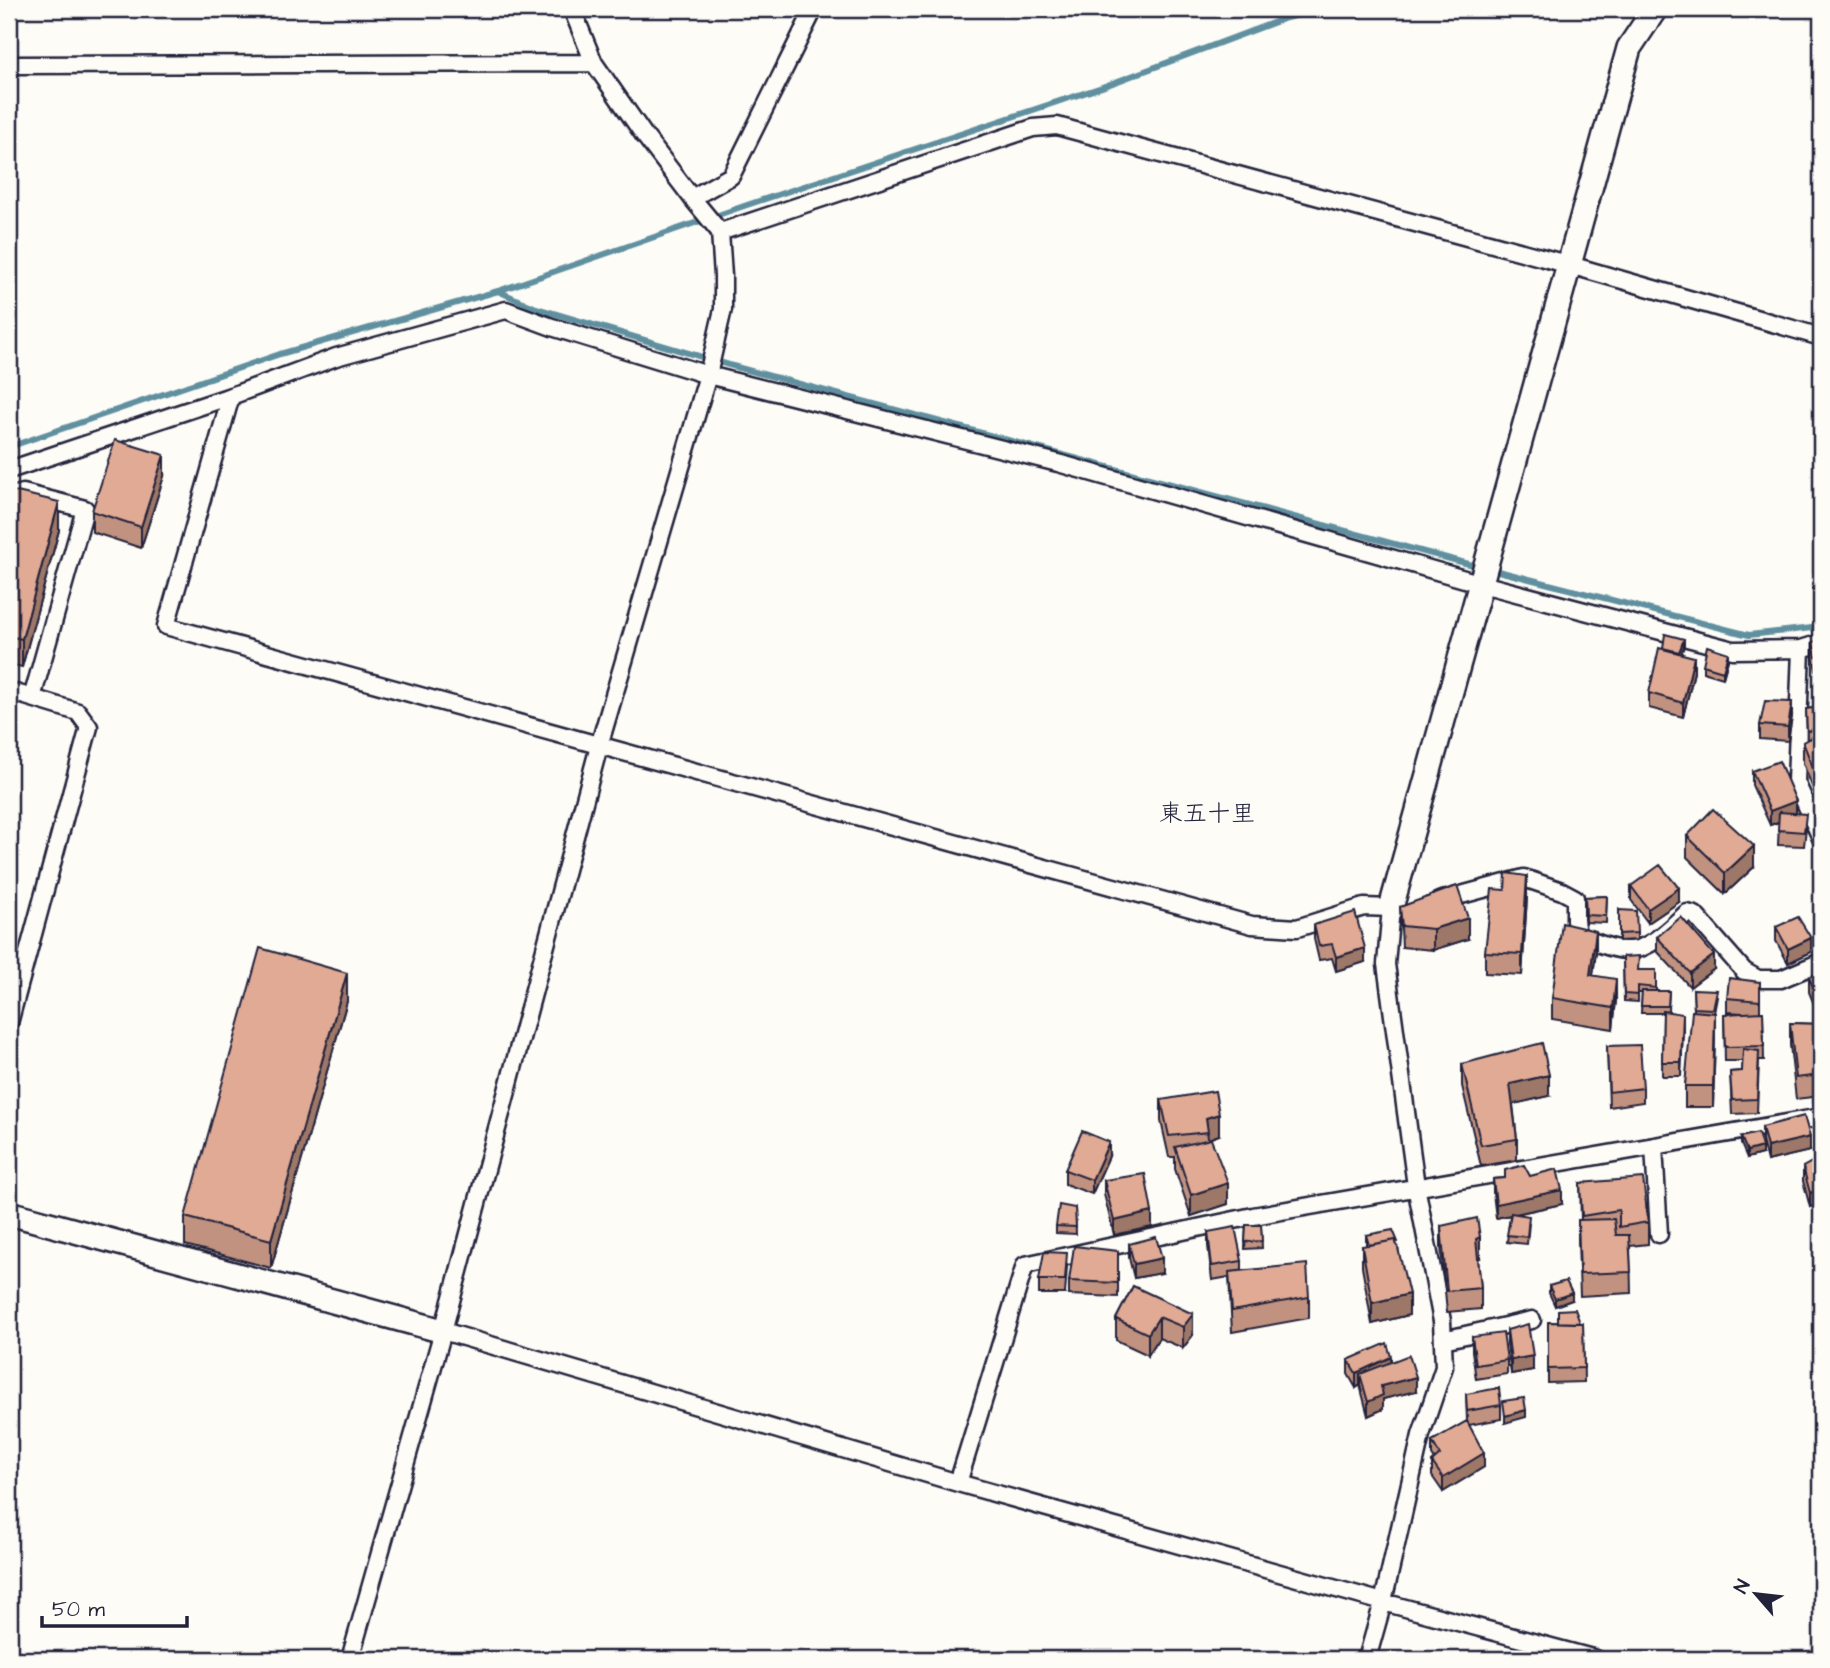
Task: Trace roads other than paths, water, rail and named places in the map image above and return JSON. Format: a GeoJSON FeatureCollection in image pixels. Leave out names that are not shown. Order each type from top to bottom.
{"type":"FeatureCollection","features":[{"type":"Feature","properties":{"kind":"street"},"geometry":{"type":"LineString","coordinates":[[350,1659],[443,1331],[599,746],[708,374],[723,309],[720,232],[644,135],[594,63],[572,9]]}},
{"type":"Feature","properties":{"kind":"street"},"geometry":{"type":"LineString","coordinates":[[692,198],[731,177],[814,9]]}},
{"type":"Feature","properties":{"kind":"street"},"geometry":{"type":"LineString","coordinates":[[1367,1659],[1421,1436],[1444,1367],[1442,1321],[1416,1186],[1386,964],[1395,911],[1629,48],[1655,9]]}},
{"type":"Feature","properties":{"kind":"street"},"geometry":{"type":"LineString","coordinates":[[9,65],[594,63]]}},
{"type":"Feature","properties":{"kind":"street"},"geometry":{"type":"LineString","coordinates":[[720,232],[1033,128],[1058,125],[1570,265],[1821,337]]}},
{"type":"Feature","properties":{"kind":"street"},"geometry":{"type":"LineString","coordinates":[[9,470],[231,396],[335,358],[506,310],[552,327],[708,374],[1058,463],[1482,584],[1733,650],[1801,649],[1821,643]]}},
{"type":"Feature","properties":{"kind":"street"},"geometry":{"type":"LineString","coordinates":[[231,396],[166,626],[1252,925],[1297,928],[1364,907],[1395,911]]}},
{"type":"Feature","properties":{"kind":"street"},"geometry":{"type":"LineString","coordinates":[[9,497],[23,493],[85,509],[32,698]]}},
{"type":"Feature","properties":{"kind":"street"},"geometry":{"type":"LineString","coordinates":[[1801,649],[1796,782],[1821,838]]}},
{"type":"Feature","properties":{"kind":"street"},"geometry":{"type":"LineString","coordinates":[[9,691],[78,712],[89,727],[9,1023]]}},
{"type":"Feature","properties":{"kind":"street"},"geometry":{"type":"LineString","coordinates":[[1430,903],[1524,878],[1575,898],[1577,935],[1598,944],[1632,950],[1654,942],[1687,913],[1695,915],[1744,971],[1758,979],[1781,979],[1821,962]]}},
{"type":"Feature","properties":{"kind":"street"},"geometry":{"type":"LineString","coordinates":[[958,1483],[1025,1265],[1253,1216],[1821,1117]]}},
{"type":"Feature","properties":{"kind":"street"},"geometry":{"type":"LineString","coordinates":[[1654,1146],[1659,1234]]}},
{"type":"Feature","properties":{"kind":"street"},"geometry":{"type":"LineString","coordinates":[[9,1213],[443,1331],[958,1483],[1596,1659]]}},
{"type":"Feature","properties":{"kind":"street"},"geometry":{"type":"LineString","coordinates":[[1443,1340],[1532,1320]]}},
{"type":"Feature","properties":{"kind":"waterway"},"geometry":{"type":"LineString","coordinates":[[9,447],[280,354],[498,291],[1102,87],[1286,18],[1324,9]]}},
{"type":"Feature","properties":{"kind":"waterway"},"geometry":{"type":"LineString","coordinates":[[498,291],[536,308],[729,365],[1480,567]]}},
{"type":"Feature","properties":{"kind":"waterway"},"geometry":{"type":"LineString","coordinates":[[1490,569],[1749,635],[1821,627]]}},
{"type":"Feature","properties":{"kind":"district","name":"東五十里"},"geometry":{"type":"Point","coordinates":[1207,814]}}]}
